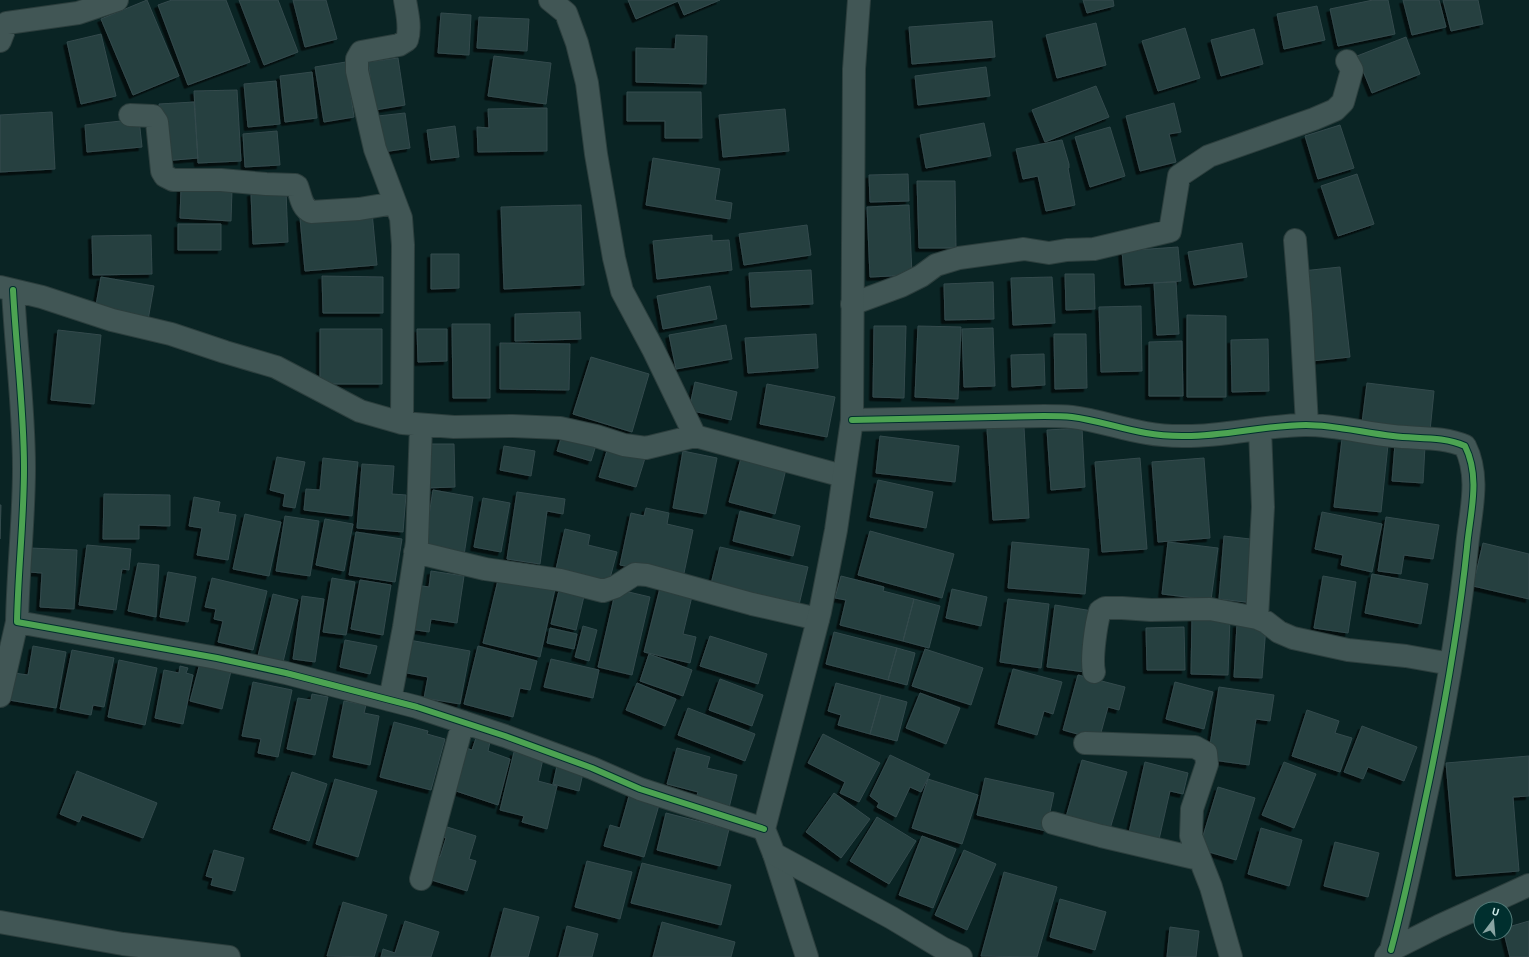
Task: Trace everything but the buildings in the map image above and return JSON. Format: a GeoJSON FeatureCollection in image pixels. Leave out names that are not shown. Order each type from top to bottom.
{"type":"FeatureCollection","features":[{"type":"Feature","properties":{"kind":"street"},"geometry":{"type":"LineString","coordinates":[[2,29],[78,13],[117,0]]}},
{"type":"Feature","properties":{"kind":"street"},"geometry":{"type":"LineString","coordinates":[[390,700],[404,627],[415,552],[412,424],[403,245],[401,218],[375,149],[357,71],[357,59],[361,52],[398,45],[407,40],[409,25],[405,0]]}},
{"type":"Feature","properties":{"kind":"street"},"geometry":{"type":"LineString","coordinates":[[550,0],[566,13],[577,43],[587,83],[596,154],[614,258],[622,291],[656,354],[695,436]]}},
{"type":"Feature","properties":{"kind":"street"},"geometry":{"type":"LineString","coordinates":[[807,957],[774,854],[764,829],[818,619],[836,530],[852,420],[854,68],[859,0]]}},
{"type":"Feature","properties":{"kind":"street"},"geometry":{"type":"LineString","coordinates":[[852,304],[901,286],[921,276],[936,265],[959,258],[1024,249],[1049,253],[1094,248],[1170,231],[1178,176],[1208,156],[1335,110],[1343,102],[1352,70],[1347,61]]}},
{"type":"Feature","properties":{"kind":"street"},"geometry":{"type":"LineString","coordinates":[[130,115],[153,116],[157,122],[162,171],[165,176],[173,180],[221,180],[266,184],[295,184],[301,195],[303,206],[306,210],[311,212],[359,209],[395,203]]}},
{"type":"Feature","properties":{"kind":"street"},"geometry":{"type":"LineString","coordinates":[[1295,240],[1307,425]]}},
{"type":"Feature","properties":{"kind":"street"},"geometry":{"type":"LineString","coordinates":[[0,696],[17,622],[24,469],[23,404],[16,343],[6,288],[42,297],[112,320],[171,334],[276,367],[360,411],[412,424],[454,427],[513,426],[560,428],[596,436],[624,445],[646,448],[695,436],[843,476]]}},
{"type":"Feature","properties":{"kind":"street"},"geometry":{"type":"LineString","coordinates":[[852,420],[1051,416],[1086,420],[1146,434],[1183,436],[1228,434],[1260,429],[1307,425],[1393,436],[1441,440],[1456,442],[1465,446],[1470,456],[1474,485],[1473,505],[1451,664],[1419,832],[1404,900],[1388,953]]}},
{"type":"Feature","properties":{"kind":"street"},"geometry":{"type":"LineString","coordinates":[[1257,618],[1263,507],[1260,429]]}},
{"type":"Feature","properties":{"kind":"street"},"geometry":{"type":"LineString","coordinates":[[415,552],[485,569],[560,580],[603,591],[616,587],[635,574],[647,575],[752,604],[818,619]]}},
{"type":"Feature","properties":{"kind":"street"},"geometry":{"type":"LineString","coordinates":[[1094,672],[1098,617],[1100,611],[1105,608],[1151,610],[1210,609],[1257,618],[1266,622],[1279,632],[1293,638],[1348,650],[1406,656],[1451,664]]}},
{"type":"Feature","properties":{"kind":"street"},"geometry":{"type":"LineString","coordinates":[[17,622],[225,659],[390,700],[462,722],[592,768],[640,789],[764,829]]}},
{"type":"Feature","properties":{"kind":"street"},"geometry":{"type":"LineString","coordinates":[[421,879],[462,722]]}},
{"type":"Feature","properties":{"kind":"street"},"geometry":{"type":"LineString","coordinates":[[1085,743],[1195,747],[1206,753],[1208,764],[1192,809],[1191,836],[1211,887],[1231,957]]}},
{"type":"Feature","properties":{"kind":"street"},"geometry":{"type":"LineString","coordinates":[[1053,822],[1101,836],[1199,859]]}},
{"type":"Feature","properties":{"kind":"street"},"geometry":{"type":"LineString","coordinates":[[774,854],[960,957]]}},
{"type":"Feature","properties":{"kind":"street"},"geometry":{"type":"LineString","coordinates":[[1388,953],[1446,923],[1529,885]]}},
{"type":"Feature","properties":{"kind":"street"},"geometry":{"type":"LineString","coordinates":[[0,922],[123,944],[230,957]]}},
{"type":"Feature","properties":{"kind":"cycle path"},"geometry":{"type":"LineString","coordinates":[[13,290],[23,423],[24,468],[17,622],[217,658],[286,673],[417,707],[505,736],[592,768],[640,789],[764,829]]}},
{"type":"Feature","properties":{"kind":"cycle path"},"geometry":{"type":"LineString","coordinates":[[852,420],[1062,416],[1091,420],[1146,433],[1177,436],[1213,435],[1275,427],[1317,425],[1393,436],[1439,439],[1465,446],[1470,458],[1472,470],[1473,496],[1456,636],[1429,782],[1391,950]]}}]}
